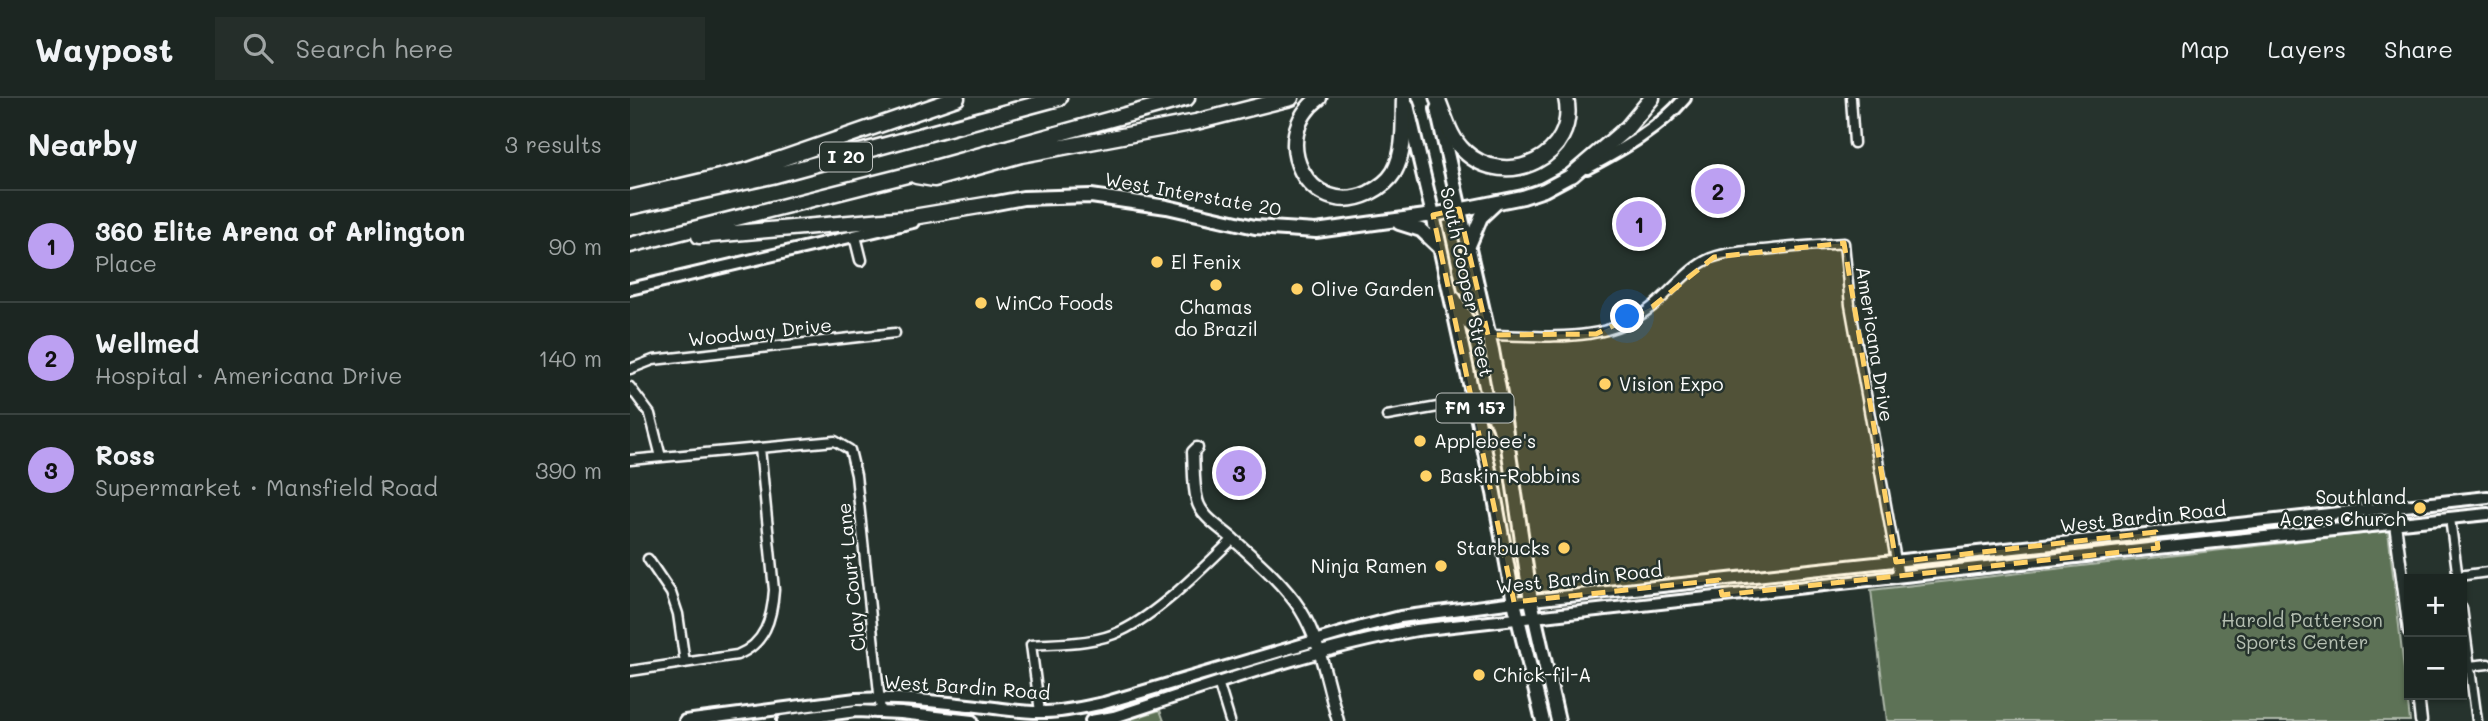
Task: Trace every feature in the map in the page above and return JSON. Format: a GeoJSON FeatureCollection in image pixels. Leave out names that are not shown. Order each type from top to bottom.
{"type":"FeatureCollection","features":[{"type":"Feature","properties":{"kind":"highway","name":"I 20"},"geometry":{"type":"LineString","coordinates":[[630,207],[772,176],[1059,98]]}},
{"type":"Feature","properties":{"kind":"highway","name":"I 20"},"geometry":{"type":"LineString","coordinates":[[630,245],[908,175],[1187,98]]}},
{"type":"Feature","properties":{"kind":"highway"},"geometry":{"type":"LineString","coordinates":[[908,175],[934,178],[1021,155],[1196,122],[1291,98]]}},
{"type":"Feature","properties":{"kind":"highway"},"geometry":{"type":"LineString","coordinates":[[1319,98],[1306,109],[1299,121],[1294,135],[1295,158],[1312,185],[1331,195],[1351,198],[1377,189],[1389,180],[1395,171],[1402,134],[1404,98]]}},
{"type":"Feature","properties":{"kind":"highway"},"geometry":{"type":"LineString","coordinates":[[1436,98],[1459,146],[1477,161],[1503,170],[1530,164],[1554,146],[1567,118],[1566,98]]}},
{"type":"Feature","properties":{"kind":"highway"},"geometry":{"type":"LineString","coordinates":[[1572,175],[1627,128],[1652,98]]}},
{"type":"Feature","properties":{"kind":"highway"},"geometry":{"type":"LineString","coordinates":[[630,198],[749,170],[951,99]]}},
{"type":"Feature","properties":{"kind":"highway"},"geometry":{"type":"LineString","coordinates":[[646,242],[752,230],[907,218],[991,204]]}},
{"type":"Feature","properties":{"kind":"main road","name":"South Cooper Street"},"geometry":{"type":"LineString","coordinates":[[1404,98],[1441,250],[1514,602],[1543,721]]}},
{"type":"Feature","properties":{"kind":"main road","name":"South Cooper Street"},"geometry":{"type":"LineString","coordinates":[[1436,98],[1488,335],[1531,601],[1558,721]]}},
{"type":"Feature","properties":{"kind":"main road","name":"West Interstate 20"},"geometry":{"type":"LineString","coordinates":[[630,289],[1023,198],[1091,196],[1167,207],[1255,227],[1287,230],[1316,231],[1433,215],[1544,190],[1616,153],[1655,127],[1685,98]]}},
{"type":"Feature","properties":{"kind":"main road"},"geometry":{"type":"LineString","coordinates":[[1468,248],[1481,217],[1491,205],[1498,202]]}},
{"type":"Feature","properties":{"kind":"main road"},"geometry":{"type":"LineString","coordinates":[[1389,222],[1407,224],[1422,230],[1441,250]]}},
{"type":"Feature","properties":{"kind":"main road"},"geometry":{"type":"LineString","coordinates":[[1450,292],[1474,329],[1480,334],[1488,335]]}},
{"type":"Feature","properties":{"kind":"main road"},"geometry":{"type":"LineString","coordinates":[[1475,408],[1492,412],[1498,421],[1511,466]]}},
{"type":"Feature","properties":{"kind":"main road","name":"West Bardin Road"},"geometry":{"type":"LineString","coordinates":[[685,721],[879,698],[1040,712],[1071,709],[1104,703],[1401,617],[1514,602],[2488,497]]}},
{"type":"Feature","properties":{"kind":"main road","name":"West Bardin Road"},"geometry":{"type":"LineString","coordinates":[[1091,721],[1118,716],[1319,652],[1418,630],[2488,514]]}},
{"type":"Feature","properties":{"kind":"main road"},"geometry":{"type":"LineString","coordinates":[[2156,532],[2158,548]]}},
{"type":"Feature","properties":{"kind":"main road"},"geometry":{"type":"LineString","coordinates":[[1719,580],[1722,596]]}},
{"type":"Feature","properties":{"kind":"main road","name":"West Bardin Road"},"geometry":{"type":"LineString","coordinates":[[783,721],[856,711],[972,721]]}},
{"type":"Feature","properties":{"kind":"street"},"geometry":{"type":"LineString","coordinates":[[1850,98],[1854,144]]}},
{"type":"Feature","properties":{"kind":"street"},"geometry":{"type":"LineString","coordinates":[[855,236],[861,260]]}},
{"type":"Feature","properties":{"kind":"street","name":"Americana Drive"},"geometry":{"type":"LineString","coordinates":[[1488,335],[1544,335],[1564,338],[1595,334],[1617,327],[1646,312],[1695,268],[1714,257],[1745,251],[1844,243],[1850,304],[1899,577]]}},
{"type":"Feature","properties":{"kind":"street","name":"Woodway Drive"},"geometry":{"type":"LineString","coordinates":[[630,369],[653,360],[895,333]]}},
{"type":"Feature","properties":{"kind":"street"},"geometry":{"type":"LineString","coordinates":[[630,387],[650,414],[660,457]]}},
{"type":"Feature","properties":{"kind":"street"},"geometry":{"type":"LineString","coordinates":[[1387,416],[1438,407],[1475,408]]}},
{"type":"Feature","properties":{"kind":"street","name":"Clay Court Lane"},"geometry":{"type":"LineString","coordinates":[[760,448],[835,441],[850,450],[856,475],[881,712]]}},
{"type":"Feature","properties":{"kind":"street"},"geometry":{"type":"LineString","coordinates":[[630,460],[760,448],[774,590],[767,629],[749,650],[737,656],[630,671]]}},
{"type":"Feature","properties":{"kind":"street"},"geometry":{"type":"LineString","coordinates":[[1197,448],[1193,452],[1197,502],[1206,516],[1233,539],[1299,607],[1315,640],[1338,721]]}},
{"type":"Feature","properties":{"kind":"street"},"geometry":{"type":"LineString","coordinates":[[2393,508],[2404,593]]}},
{"type":"Feature","properties":{"kind":"street"},"geometry":{"type":"LineString","coordinates":[[2450,518],[2457,574]]}},
{"type":"Feature","properties":{"kind":"street"},"geometry":{"type":"LineString","coordinates":[[1040,712],[1031,645],[1089,640],[1121,631],[1159,606],[1233,539]]}},
{"type":"Feature","properties":{"kind":"street"},"geometry":{"type":"LineString","coordinates":[[649,559],[671,593],[678,614],[685,663]]}},
{"type":"Feature","properties":{"kind":"street"},"geometry":{"type":"LineString","coordinates":[[2467,576],[2488,572]]}},
{"type":"Feature","properties":{"kind":"street"},"geometry":{"type":"LineString","coordinates":[[2466,637],[2477,721]]}},
{"type":"Feature","properties":{"kind":"street"},"geometry":{"type":"LineString","coordinates":[[2469,666],[2488,664]]}},
{"type":"Feature","properties":{"kind":"street"},"geometry":{"type":"LineString","coordinates":[[1218,682],[1230,721]]}},
{"type":"Feature","properties":{"kind":"street"},"geometry":{"type":"LineString","coordinates":[[2419,700],[2421,721]]}},
{"type":"Feature","properties":{"kind":"highlighted area"},"geometry":{"type":"Polygon","coordinates":[[[1459,209],[1488,335],[1596,334],[1652,307],[1714,257],[1844,243],[1896,562],[2156,532],[2158,548],[1722,595],[1719,580],[1514,602],[1433,215],[1459,209]]]}},
{"type":"Feature","properties":{"kind":"green space","name":"Harold Patterson Sports Center"},"geometry":{"type":"Polygon","coordinates":[[[2388,531],[2404,669],[2404,700],[2408,700],[2410,721],[1887,721],[1871,590],[2388,531]]]}},
{"type":"Feature","properties":{"kind":"green space"},"geometry":{"type":"Polygon","coordinates":[[[1160,710],[1164,721],[1131,719],[1160,710]]]}},
{"type":"Feature","properties":{"kind":"place","name":"Wellmed"},"geometry":{"type":"Point","coordinates":[1718,191]}},
{"type":"Feature","properties":{"kind":"place","name":"360 Elite Arena of Arlington"},"geometry":{"type":"Point","coordinates":[1639,224]}},
{"type":"Feature","properties":{"kind":"place","name":"El Fenix"},"geometry":{"type":"Point","coordinates":[1157,262]}},
{"type":"Feature","properties":{"kind":"place","name":"Chamas do Brazil"},"geometry":{"type":"Point","coordinates":[1216,285]}},
{"type":"Feature","properties":{"kind":"place","name":"Olive Garden"},"geometry":{"type":"Point","coordinates":[1297,289]}},
{"type":"Feature","properties":{"kind":"place","name":"WinCo Foods"},"geometry":{"type":"Point","coordinates":[981,303]}},
{"type":"Feature","properties":{"kind":"place","name":"Vision Expo"},"geometry":{"type":"Point","coordinates":[1605,384]}},
{"type":"Feature","properties":{"kind":"place","name":"Applebee's"},"geometry":{"type":"Point","coordinates":[1420,441]}},
{"type":"Feature","properties":{"kind":"place","name":"Ross"},"geometry":{"type":"Point","coordinates":[1239,473]}},
{"type":"Feature","properties":{"kind":"place","name":"Baskin-Robbins"},"geometry":{"type":"Point","coordinates":[1426,476]}},
{"type":"Feature","properties":{"kind":"place","name":"Southland Acres Church"},"geometry":{"type":"Point","coordinates":[2420,508]}},
{"type":"Feature","properties":{"kind":"place","name":"Starbucks"},"geometry":{"type":"Point","coordinates":[1564,548]}},
{"type":"Feature","properties":{"kind":"place","name":"Ninja Ramen"},"geometry":{"type":"Point","coordinates":[1441,566]}},
{"type":"Feature","properties":{"kind":"place","name":"Chick-fil-A"},"geometry":{"type":"Point","coordinates":[1479,675]}}]}
